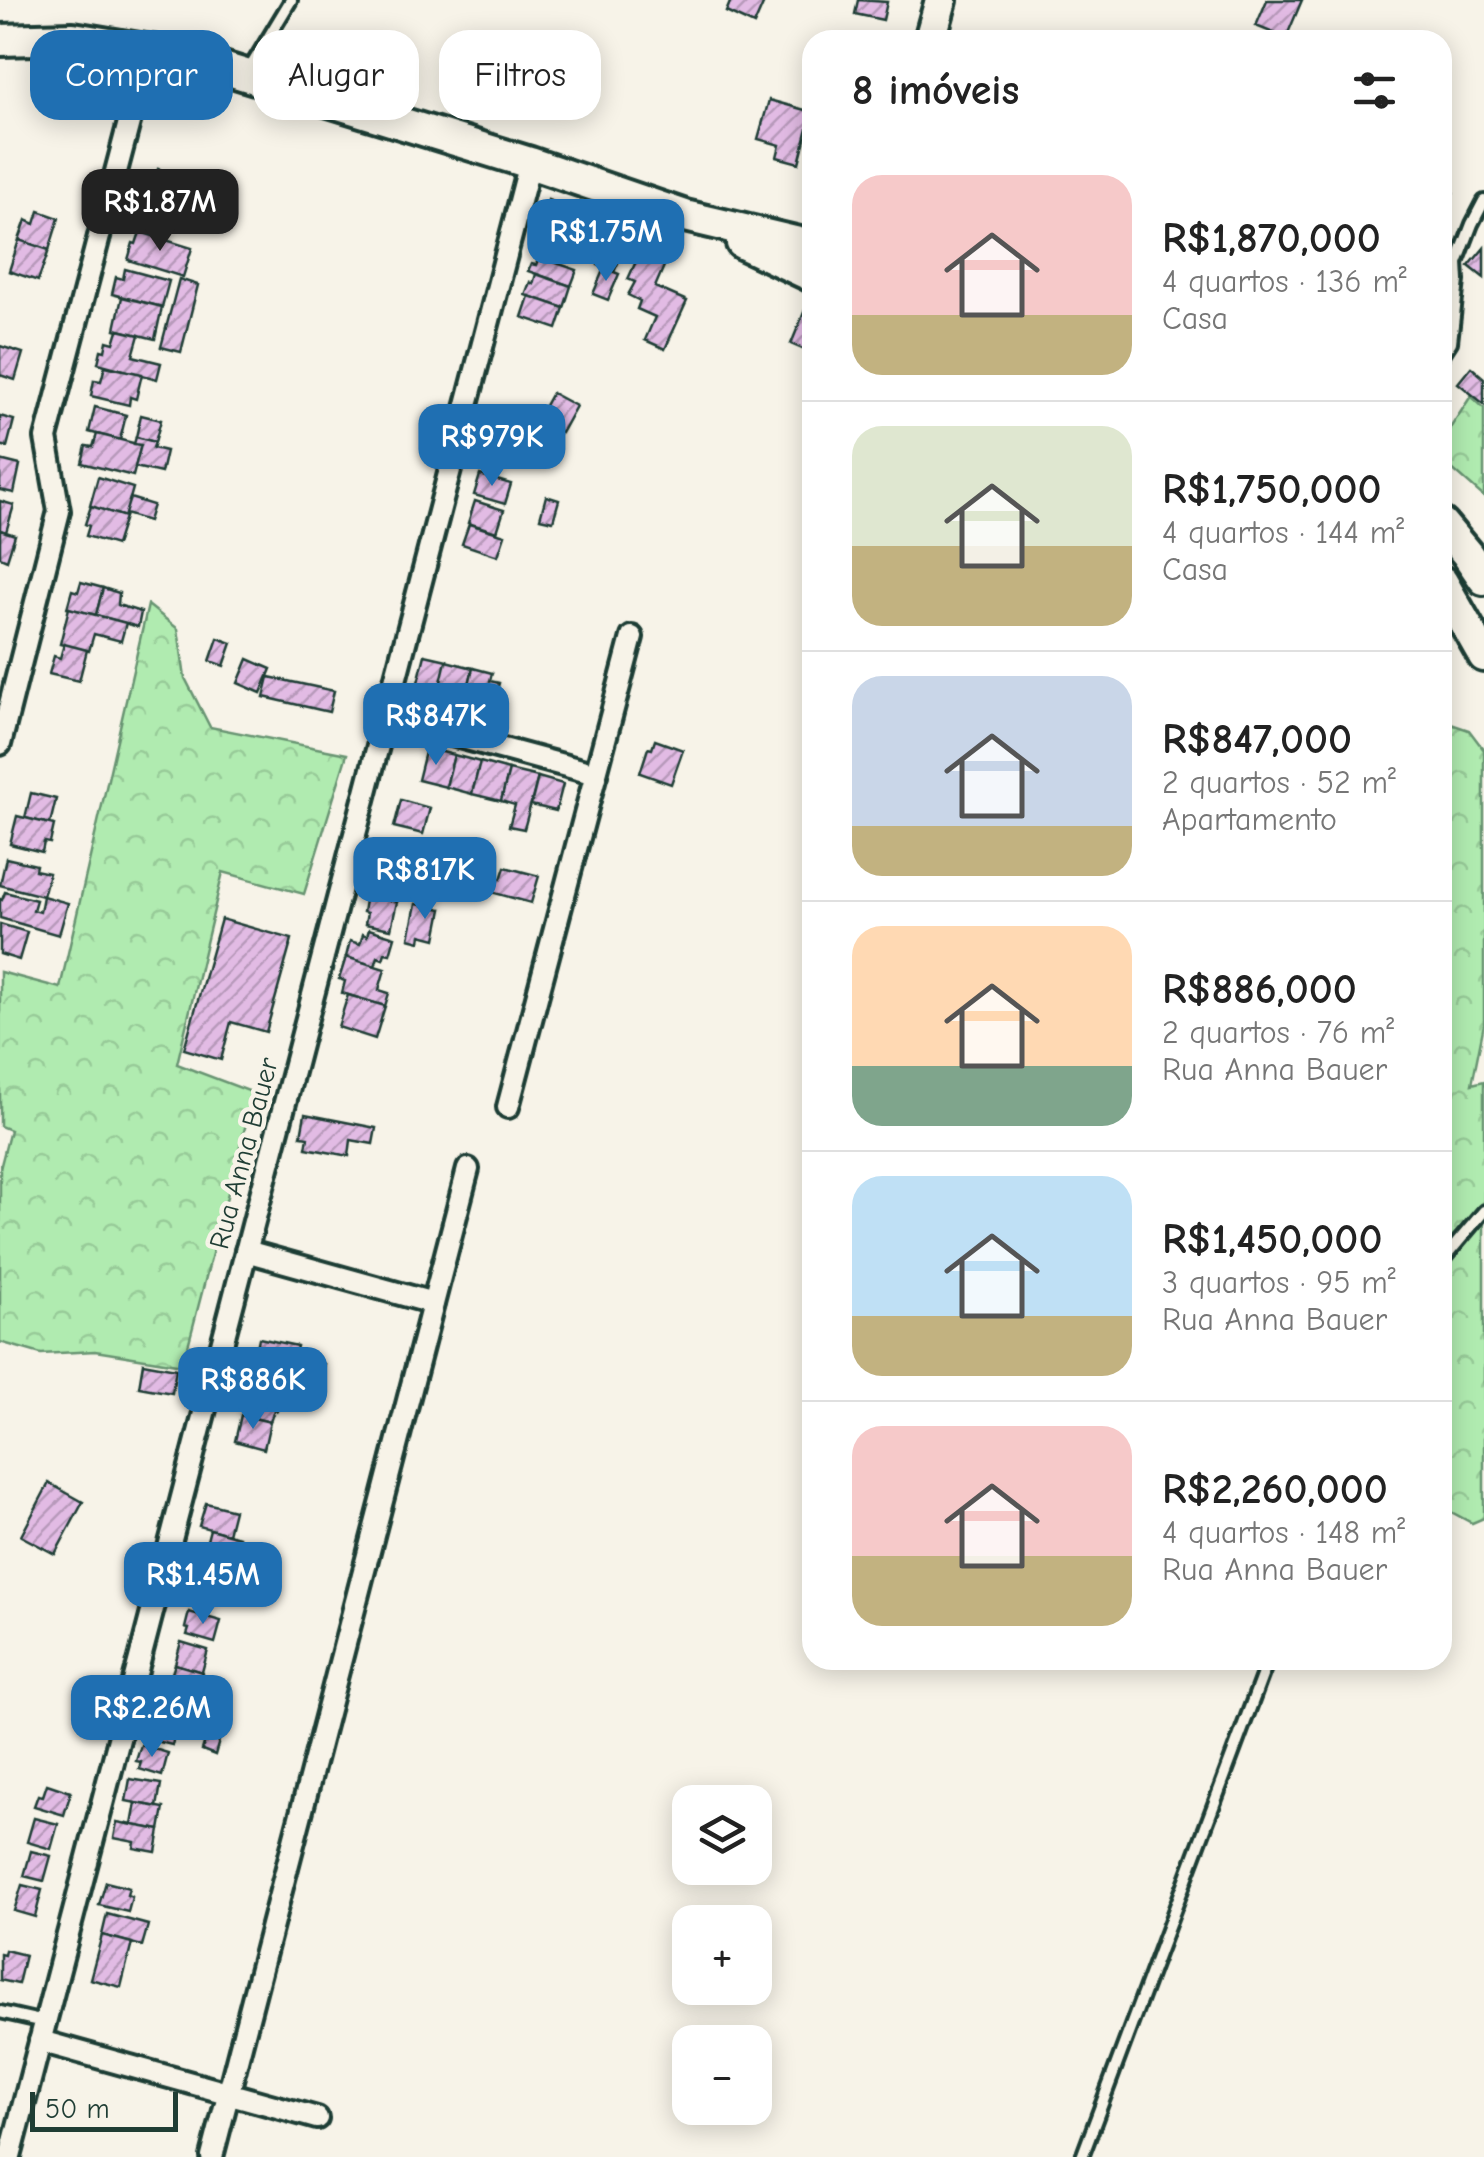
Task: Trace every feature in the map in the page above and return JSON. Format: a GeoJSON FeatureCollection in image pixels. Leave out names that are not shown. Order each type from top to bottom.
{"type":"FeatureCollection","features":[{"type":"Feature","properties":{"kind":"main road"},"geometry":{"type":"LineString","coordinates":[[933,30],[941,0]]}},
{"type":"Feature","properties":{"kind":"main road"},"geometry":{"type":"LineString","coordinates":[[0,40],[30,39]]}},
{"type":"Feature","properties":{"kind":"main road"},"geometry":{"type":"LineString","coordinates":[[233,70],[530,162],[686,216],[802,244]]}},
{"type":"Feature","properties":{"kind":"main road"},"geometry":{"type":"LineString","coordinates":[[686,216],[802,271]]}},
{"type":"Feature","properties":{"kind":"main road"},"geometry":{"type":"LineString","coordinates":[[1452,536],[1484,579]]}},
{"type":"Feature","properties":{"kind":"main road"},"geometry":{"type":"LineString","coordinates":[[1452,600],[1484,656]]}},
{"type":"Feature","properties":{"kind":"street"},"geometry":{"type":"LineString","coordinates":[[0,744],[59,511],[46,438],[130,120]]}},
{"type":"Feature","properties":{"kind":"street","name":"Rua Anna Bauer"},"geometry":{"type":"LineString","coordinates":[[10,2157],[530,162]]}},
{"type":"Feature","properties":{"kind":"street"},"geometry":{"type":"LineString","coordinates":[[508,1107],[632,637]]}},
{"type":"Feature","properties":{"kind":"street"},"geometry":{"type":"LineString","coordinates":[[385,717],[596,774]]}},
{"type":"Feature","properties":{"kind":"street"},"geometry":{"type":"LineString","coordinates":[[212,2157],[468,1170]]}},
{"type":"Feature","properties":{"kind":"street"},"geometry":{"type":"LineString","coordinates":[[246,1251],[433,1303]]}},
{"type":"Feature","properties":{"kind":"street"},"geometry":{"type":"LineString","coordinates":[[43,2032],[228,2094],[318,2118]]}},
{"type":"Feature","properties":{"kind":"lane"},"geometry":{"type":"LineString","coordinates":[[246,74],[291,0]]}},
{"type":"Feature","properties":{"kind":"lane"},"geometry":{"type":"LineString","coordinates":[[1452,333],[1457,263],[1484,202]]}},
{"type":"Feature","properties":{"kind":"lane"},"geometry":{"type":"LineString","coordinates":[[1452,1249],[1484,1211]]}},
{"type":"Feature","properties":{"kind":"lane"},"geometry":{"type":"LineString","coordinates":[[1082,2157],[1264,1670]]}},
{"type":"Feature","properties":{"kind":"lane"},"geometry":{"type":"LineString","coordinates":[[0,2012],[43,2032]]}},
{"type":"Feature","properties":{"kind":"green space"},"geometry":{"type":"Polygon","coordinates":[[[1471,396],[1484,408],[1484,497],[1452,469],[1452,425],[1471,396]]]}},
{"type":"Feature","properties":{"kind":"green space"},"geometry":{"type":"Polygon","coordinates":[[[148,605],[178,629],[185,678],[210,727],[347,754],[304,894],[223,872],[177,1064],[254,1093],[183,1365],[95,1351],[41,1354],[0,1342],[0,1169],[10,1130],[0,1126],[0,972],[60,988],[148,605]]]}},
{"type":"Feature","properties":{"kind":"green space"},"geometry":{"type":"Polygon","coordinates":[[[1452,724],[1469,730],[1484,750],[1484,1024],[1472,1084],[1484,1081],[1484,1518],[1472,1523],[1452,1512],[1452,724]]]}},
{"type":"Feature","properties":{"kind":"building"},"geometry":{"type":"Polygon","coordinates":[[[731,0],[765,0],[754,25],[726,12],[731,0]]]}},
{"type":"Feature","properties":{"kind":"building"},"geometry":{"type":"Polygon","coordinates":[[[858,0],[887,2],[883,20],[855,14],[858,0]]]}},
{"type":"Feature","properties":{"kind":"building"},"geometry":{"type":"Polygon","coordinates":[[[1267,0],[1302,0],[1289,30],[1256,26],[1267,0]]]}},
{"type":"Feature","properties":{"kind":"building"},"geometry":{"type":"Polygon","coordinates":[[[769,100],[802,109],[799,163],[777,157],[780,145],[758,139],[769,100]]]}},
{"type":"Feature","properties":{"kind":"building"},"geometry":{"type":"Polygon","coordinates":[[[158,169],[183,179],[174,204],[144,193],[158,169]]]}},
{"type":"Feature","properties":{"kind":"building"},"geometry":{"type":"Polygon","coordinates":[[[548,200],[564,206],[554,237],[530,229],[538,204],[546,207],[548,200]]]}},
{"type":"Feature","properties":{"kind":"building"},"geometry":{"type":"Polygon","coordinates":[[[564,206],[589,214],[578,245],[554,237],[564,206]]]}},
{"type":"Feature","properties":{"kind":"building"},"geometry":{"type":"Polygon","coordinates":[[[39,211],[59,218],[49,250],[19,240],[26,220],[35,224],[39,211]]]}},
{"type":"Feature","properties":{"kind":"building"},"geometry":{"type":"Polygon","coordinates":[[[589,214],[613,221],[602,253],[578,245],[589,214]]]}},
{"type":"Feature","properties":{"kind":"building"},"geometry":{"type":"Polygon","coordinates":[[[615,215],[629,220],[627,226],[633,229],[614,272],[598,265],[615,215]]]}},
{"type":"Feature","properties":{"kind":"building"},"geometry":{"type":"Polygon","coordinates":[[[140,232],[192,248],[183,277],[128,260],[140,232]]]}},
{"type":"Feature","properties":{"kind":"building"},"geometry":{"type":"Polygon","coordinates":[[[19,240],[49,250],[38,281],[9,271],[19,240]]]}},
{"type":"Feature","properties":{"kind":"building"},"geometry":{"type":"Polygon","coordinates":[[[643,246],[668,257],[655,287],[687,301],[665,349],[645,340],[655,317],[637,309],[640,301],[628,295],[635,282],[628,279],[643,246]]]}},
{"type":"Feature","properties":{"kind":"building"},"geometry":{"type":"Polygon","coordinates":[[[1484,248],[1484,278],[1469,266],[1484,248]]]}},
{"type":"Feature","properties":{"kind":"building"},"geometry":{"type":"Polygon","coordinates":[[[539,257],[577,270],[571,286],[528,271],[539,257]]]}},
{"type":"Feature","properties":{"kind":"building"},"geometry":{"type":"Polygon","coordinates":[[[604,268],[619,274],[608,300],[593,294],[604,268]]]}},
{"type":"Feature","properties":{"kind":"building"},"geometry":{"type":"Polygon","coordinates":[[[125,269],[169,281],[162,307],[112,294],[116,277],[123,279],[125,269]]]}},
{"type":"Feature","properties":{"kind":"building"},"geometry":{"type":"Polygon","coordinates":[[[536,274],[571,286],[564,308],[525,295],[536,274]]]}},
{"type":"Feature","properties":{"kind":"building"},"geometry":{"type":"Polygon","coordinates":[[[179,279],[198,285],[181,352],[161,347],[179,279]]]}},
{"type":"Feature","properties":{"kind":"building"},"geometry":{"type":"Polygon","coordinates":[[[529,296],[564,308],[557,329],[522,317],[529,296]]]}},
{"type":"Feature","properties":{"kind":"building"},"geometry":{"type":"Polygon","coordinates":[[[122,297],[162,307],[155,339],[115,329],[122,297]]]}},
{"type":"Feature","properties":{"kind":"building"},"geometry":{"type":"Polygon","coordinates":[[[802,317],[802,349],[791,344],[802,317]]]}},
{"type":"Feature","properties":{"kind":"building"},"geometry":{"type":"Polygon","coordinates":[[[118,330],[139,335],[133,356],[161,363],[157,379],[98,363],[101,350],[105,351],[107,341],[114,343],[118,330]]]}},
{"type":"Feature","properties":{"kind":"building"},"geometry":{"type":"Polygon","coordinates":[[[0,346],[23,353],[15,380],[0,375],[0,346]]]}},
{"type":"Feature","properties":{"kind":"building"},"geometry":{"type":"Polygon","coordinates":[[[105,366],[142,374],[136,399],[130,397],[129,405],[91,396],[94,380],[101,381],[105,366]]]}},
{"type":"Feature","properties":{"kind":"building"},"geometry":{"type":"Polygon","coordinates":[[[1471,367],[1484,378],[1484,404],[1458,383],[1471,367]]]}},
{"type":"Feature","properties":{"kind":"building"},"geometry":{"type":"Polygon","coordinates":[[[552,393],[576,406],[561,433],[537,420],[552,393]]]}},
{"type":"Feature","properties":{"kind":"building"},"geometry":{"type":"Polygon","coordinates":[[[95,407],[126,415],[120,440],[89,432],[95,407]]]}},
{"type":"Feature","properties":{"kind":"building"},"geometry":{"type":"Polygon","coordinates":[[[141,415],[161,420],[155,442],[136,437],[141,415]]]}},
{"type":"Feature","properties":{"kind":"building"},"geometry":{"type":"Polygon","coordinates":[[[0,416],[14,420],[7,447],[0,445],[0,416]]]}},
{"type":"Feature","properties":{"kind":"building"},"geometry":{"type":"Polygon","coordinates":[[[97,434],[141,445],[133,476],[82,463],[86,446],[93,447],[97,434]]]}},
{"type":"Feature","properties":{"kind":"building"},"geometry":{"type":"Polygon","coordinates":[[[136,437],[155,442],[153,448],[166,451],[161,473],[135,467],[141,445],[134,444],[136,437]]]}},
{"type":"Feature","properties":{"kind":"building"},"geometry":{"type":"Polygon","coordinates":[[[0,460],[20,465],[14,493],[0,490],[0,460]]]}},
{"type":"Feature","properties":{"kind":"building"},"geometry":{"type":"Polygon","coordinates":[[[480,475],[511,484],[505,504],[474,495],[480,475]]]}},
{"type":"Feature","properties":{"kind":"building"},"geometry":{"type":"Polygon","coordinates":[[[98,477],[133,488],[125,517],[90,506],[98,477]]]}},
{"type":"Feature","properties":{"kind":"building"},"geometry":{"type":"Polygon","coordinates":[[[546,496],[559,500],[553,521],[540,518],[546,496]]]}},
{"type":"Feature","properties":{"kind":"building"},"geometry":{"type":"Polygon","coordinates":[[[130,498],[153,505],[148,521],[125,514],[130,498]]]}},
{"type":"Feature","properties":{"kind":"building"},"geometry":{"type":"Polygon","coordinates":[[[0,501],[14,505],[6,532],[0,530],[0,501]]]}},
{"type":"Feature","properties":{"kind":"building"},"geometry":{"type":"Polygon","coordinates":[[[475,501],[504,510],[497,532],[468,523],[475,501]]]}},
{"type":"Feature","properties":{"kind":"building"},"geometry":{"type":"Polygon","coordinates":[[[91,506],[125,517],[116,545],[86,536],[91,506]]]}},
{"type":"Feature","properties":{"kind":"building"},"geometry":{"type":"Polygon","coordinates":[[[469,524],[505,535],[498,556],[462,544],[469,524]]]}},
{"type":"Feature","properties":{"kind":"building"},"geometry":{"type":"Polygon","coordinates":[[[0,530],[15,535],[7,560],[0,557],[0,530]]]}},
{"type":"Feature","properties":{"kind":"building"},"geometry":{"type":"Polygon","coordinates":[[[81,582],[103,588],[96,615],[67,608],[72,590],[78,592],[81,582]]]}},
{"type":"Feature","properties":{"kind":"building"},"geometry":{"type":"Polygon","coordinates":[[[103,588],[119,593],[118,605],[141,612],[138,627],[96,615],[103,588]]]}},
{"type":"Feature","properties":{"kind":"building"},"geometry":{"type":"Polygon","coordinates":[[[69,608],[126,623],[121,641],[94,634],[89,651],[60,644],[69,608]]]}},
{"type":"Feature","properties":{"kind":"building"},"geometry":{"type":"Polygon","coordinates":[[[218,638],[232,643],[224,666],[210,661],[218,638]]]}},
{"type":"Feature","properties":{"kind":"building"},"geometry":{"type":"Polygon","coordinates":[[[64,644],[87,650],[79,681],[49,674],[54,656],[60,658],[64,644]]]}},
{"type":"Feature","properties":{"kind":"building"},"geometry":{"type":"Polygon","coordinates":[[[425,655],[447,660],[436,703],[414,698],[425,655]]]}},
{"type":"Feature","properties":{"kind":"building"},"geometry":{"type":"Polygon","coordinates":[[[248,659],[271,669],[261,693],[238,683],[248,659]]]}},
{"type":"Feature","properties":{"kind":"building"},"geometry":{"type":"Polygon","coordinates":[[[446,661],[473,668],[463,710],[436,703],[446,661]]]}},
{"type":"Feature","properties":{"kind":"building"},"geometry":{"type":"Polygon","coordinates":[[[473,668],[492,673],[490,681],[499,683],[489,722],[474,718],[477,708],[464,705],[473,668]]]}},
{"type":"Feature","properties":{"kind":"building"},"geometry":{"type":"Polygon","coordinates":[[[269,677],[334,691],[329,712],[264,697],[269,677]]]}},
{"type":"Feature","properties":{"kind":"building"},"geometry":{"type":"Polygon","coordinates":[[[655,740],[683,750],[671,784],[640,773],[648,748],[652,749],[655,740]]]}},
{"type":"Feature","properties":{"kind":"building"},"geometry":{"type":"Polygon","coordinates":[[[426,748],[454,755],[446,787],[418,780],[426,748]]]}},
{"type":"Feature","properties":{"kind":"building"},"geometry":{"type":"Polygon","coordinates":[[[454,755],[480,762],[472,794],[446,787],[454,755]]]}},
{"type":"Feature","properties":{"kind":"building"},"geometry":{"type":"Polygon","coordinates":[[[480,762],[509,770],[501,801],[472,794],[480,762]]]}},
{"type":"Feature","properties":{"kind":"building"},"geometry":{"type":"Polygon","coordinates":[[[509,770],[538,777],[524,829],[509,826],[515,805],[501,801],[509,770]]]}},
{"type":"Feature","properties":{"kind":"building"},"geometry":{"type":"Polygon","coordinates":[[[538,777],[563,784],[556,811],[531,805],[538,777]]]}},
{"type":"Feature","properties":{"kind":"building"},"geometry":{"type":"Polygon","coordinates":[[[31,793],[56,799],[50,824],[25,818],[31,793]]]}},
{"type":"Feature","properties":{"kind":"building"},"geometry":{"type":"Polygon","coordinates":[[[401,800],[430,808],[423,834],[394,827],[401,800]]]}},
{"type":"Feature","properties":{"kind":"building"},"geometry":{"type":"Polygon","coordinates":[[[17,816],[54,825],[50,843],[44,842],[42,852],[10,844],[17,816]]]}},
{"type":"Feature","properties":{"kind":"building"},"geometry":{"type":"Polygon","coordinates":[[[459,845],[489,854],[485,868],[472,865],[467,883],[449,878],[459,845]]]}},
{"type":"Feature","properties":{"kind":"building"},"geometry":{"type":"Polygon","coordinates":[[[6,858],[36,865],[35,870],[49,873],[43,896],[0,885],[6,858]]]}},
{"type":"Feature","properties":{"kind":"building"},"geometry":{"type":"Polygon","coordinates":[[[376,859],[404,865],[397,902],[366,895],[376,859]]]}},
{"type":"Feature","properties":{"kind":"building"},"geometry":{"type":"Polygon","coordinates":[[[505,867],[539,876],[531,903],[491,892],[495,878],[501,879],[505,867]]]}},
{"type":"Feature","properties":{"kind":"building"},"geometry":{"type":"Polygon","coordinates":[[[5,892],[36,900],[33,910],[40,912],[43,896],[68,903],[59,935],[0,918],[0,899],[5,892]]]}},
{"type":"Feature","properties":{"kind":"building"},"geometry":{"type":"Polygon","coordinates":[[[366,895],[397,902],[391,929],[365,924],[366,895]]]}},
{"type":"Feature","properties":{"kind":"building"},"geometry":{"type":"Polygon","coordinates":[[[416,904],[442,909],[436,939],[421,935],[420,941],[409,938],[416,904]]]}},
{"type":"Feature","properties":{"kind":"building"},"geometry":{"type":"Polygon","coordinates":[[[221,919],[292,939],[266,1032],[231,1022],[221,1060],[184,1049],[221,919]]]}},
{"type":"Feature","properties":{"kind":"building"},"geometry":{"type":"Polygon","coordinates":[[[0,924],[27,932],[19,960],[0,954],[0,924]]]}},
{"type":"Feature","properties":{"kind":"building"},"geometry":{"type":"Polygon","coordinates":[[[369,929],[395,937],[390,954],[385,953],[383,959],[378,957],[375,966],[346,957],[350,941],[360,944],[369,929]]]}},
{"type":"Feature","properties":{"kind":"building"},"geometry":{"type":"Polygon","coordinates":[[[346,957],[385,969],[379,990],[389,993],[385,1006],[342,993],[345,981],[339,979],[346,957]]]}},
{"type":"Feature","properties":{"kind":"building"},"geometry":{"type":"Polygon","coordinates":[[[348,995],[385,1006],[375,1039],[338,1027],[348,995]]]}},
{"type":"Feature","properties":{"kind":"building"},"geometry":{"type":"Polygon","coordinates":[[[305,1114],[376,1128],[373,1144],[351,1140],[349,1156],[306,1148],[308,1137],[301,1136],[305,1114]]]}},
{"type":"Feature","properties":{"kind":"building"},"geometry":{"type":"Polygon","coordinates":[[[259,1338],[297,1346],[291,1374],[253,1366],[259,1338]]]}},
{"type":"Feature","properties":{"kind":"building"},"geometry":{"type":"Polygon","coordinates":[[[308,1359],[324,1364],[317,1386],[302,1381],[308,1359]]]}},
{"type":"Feature","properties":{"kind":"building"},"geometry":{"type":"Polygon","coordinates":[[[143,1363],[176,1369],[172,1393],[139,1387],[143,1363]]]}},
{"type":"Feature","properties":{"kind":"building"},"geometry":{"type":"Polygon","coordinates":[[[255,1371],[285,1378],[280,1400],[250,1393],[255,1371]]]}},
{"type":"Feature","properties":{"kind":"building"},"geometry":{"type":"Polygon","coordinates":[[[250,1393],[280,1400],[270,1422],[245,1416],[250,1393]]]}},
{"type":"Feature","properties":{"kind":"building"},"geometry":{"type":"Polygon","coordinates":[[[241,1415],[270,1422],[264,1449],[235,1441],[241,1415]]]}},
{"type":"Feature","properties":{"kind":"building"},"geometry":{"type":"Polygon","coordinates":[[[49,1483],[83,1502],[55,1554],[21,1536],[49,1483]]]}},
{"type":"Feature","properties":{"kind":"building"},"geometry":{"type":"Polygon","coordinates":[[[206,1503],[234,1510],[228,1534],[199,1526],[206,1503]]]}},
{"type":"Feature","properties":{"kind":"building"},"geometry":{"type":"Polygon","coordinates":[[[210,1529],[239,1537],[233,1561],[204,1552],[210,1529]]]}},
{"type":"Feature","properties":{"kind":"building"},"geometry":{"type":"Polygon","coordinates":[[[204,1552],[233,1561],[227,1583],[198,1575],[204,1552]]]}},
{"type":"Feature","properties":{"kind":"building"},"geometry":{"type":"Polygon","coordinates":[[[189,1612],[221,1621],[215,1643],[187,1635],[189,1612]]]}},
{"type":"Feature","properties":{"kind":"building"},"geometry":{"type":"Polygon","coordinates":[[[181,1642],[208,1650],[202,1672],[175,1664],[181,1642]]]}},
{"type":"Feature","properties":{"kind":"building"},"geometry":{"type":"Polygon","coordinates":[[[175,1664],[202,1672],[196,1693],[168,1685],[175,1664]]]}},
{"type":"Feature","properties":{"kind":"building"},"geometry":{"type":"Polygon","coordinates":[[[158,1692],[183,1698],[179,1718],[153,1712],[158,1692]]]}},
{"type":"Feature","properties":{"kind":"building"},"geometry":{"type":"Polygon","coordinates":[[[153,1712],[179,1718],[172,1745],[147,1739],[153,1712]]]}},
{"type":"Feature","properties":{"kind":"building"},"geometry":{"type":"Polygon","coordinates":[[[199,1722],[222,1730],[215,1755],[202,1750],[206,1737],[196,1733],[199,1722]]]}},
{"type":"Feature","properties":{"kind":"building"},"geometry":{"type":"Polygon","coordinates":[[[141,1745],[168,1753],[162,1776],[139,1769],[141,1762],[136,1761],[141,1745]]]}},
{"type":"Feature","properties":{"kind":"building"},"geometry":{"type":"Polygon","coordinates":[[[130,1779],[161,1784],[157,1807],[126,1801],[130,1779]]]}},
{"type":"Feature","properties":{"kind":"building"},"geometry":{"type":"Polygon","coordinates":[[[47,1784],[71,1792],[64,1815],[34,1806],[47,1784]]]}},
{"type":"Feature","properties":{"kind":"building"},"geometry":{"type":"Polygon","coordinates":[[[136,1803],[164,1808],[160,1830],[132,1825],[136,1803]]]}},
{"type":"Feature","properties":{"kind":"building"},"geometry":{"type":"Polygon","coordinates":[[[34,1818],[58,1824],[51,1849],[27,1842],[34,1818]]]}},
{"type":"Feature","properties":{"kind":"building"},"geometry":{"type":"Polygon","coordinates":[[[117,1822],[160,1830],[156,1852],[134,1848],[135,1842],[114,1838],[117,1822]]]}},
{"type":"Feature","properties":{"kind":"building"},"geometry":{"type":"Polygon","coordinates":[[[31,1851],[51,1856],[44,1881],[24,1876],[31,1851]]]}},
{"type":"Feature","properties":{"kind":"building"},"geometry":{"type":"Polygon","coordinates":[[[106,1882],[129,1888],[127,1895],[132,1897],[128,1912],[99,1905],[106,1882]]]}},
{"type":"Feature","properties":{"kind":"building"},"geometry":{"type":"Polygon","coordinates":[[[22,1885],[42,1890],[35,1917],[14,1911],[22,1885]]]}},
{"type":"Feature","properties":{"kind":"building"},"geometry":{"type":"Polygon","coordinates":[[[107,1914],[148,1925],[142,1946],[102,1935],[107,1914]]]}},
{"type":"Feature","properties":{"kind":"building"},"geometry":{"type":"Polygon","coordinates":[[[102,1935],[132,1943],[121,1987],[90,1979],[102,1935]]]}},
{"type":"Feature","properties":{"kind":"building"},"geometry":{"type":"Polygon","coordinates":[[[5,1950],[25,1955],[18,1984],[0,1980],[0,1954],[4,1955],[5,1950]]]}}]}
